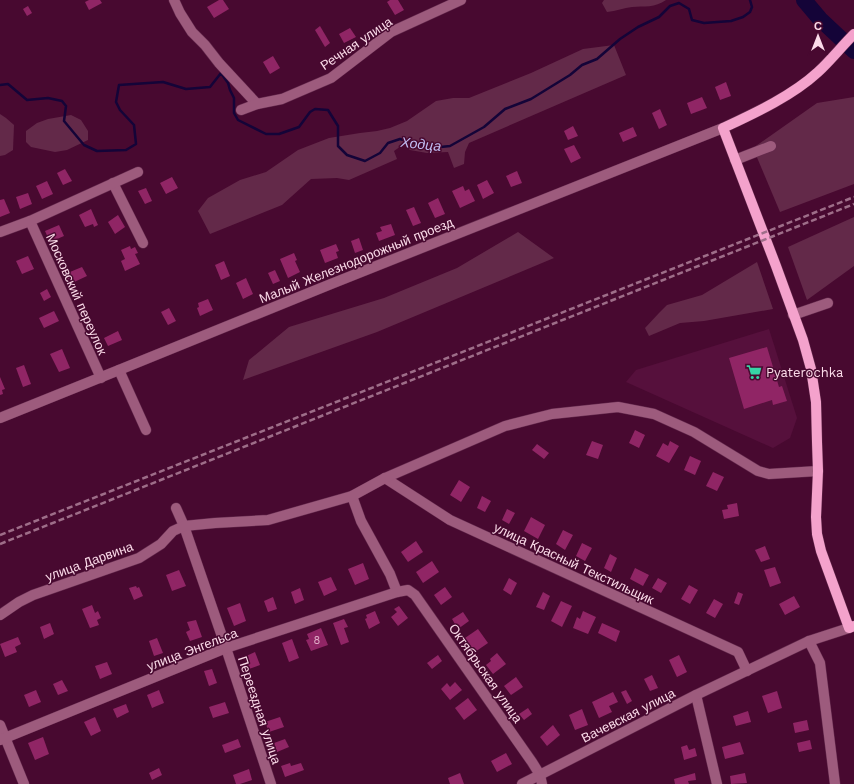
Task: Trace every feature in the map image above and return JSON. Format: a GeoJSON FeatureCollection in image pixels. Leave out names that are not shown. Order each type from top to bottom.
{"type":"FeatureCollection","features":[{"type":"Feature","properties":{"kind":"main road"},"geometry":{"type":"LineString","coordinates":[[851,627],[821,551],[817,534],[816,517],[818,471],[816,402],[811,369],[803,340],[723,128],[782,98],[800,86],[818,72],[854,34]]}},
{"type":"Feature","properties":{"kind":"street"},"geometry":{"type":"LineString","coordinates":[[174,0],[192,32],[257,104]]}},
{"type":"Feature","properties":{"kind":"street","name":"Речная улица"},"geometry":{"type":"LineString","coordinates":[[241,110],[257,104],[282,99],[331,78],[391,32],[461,0]]}},
{"type":"Feature","properties":{"kind":"street","name":"Малый Железнодорожный проезд"},"geometry":{"type":"LineString","coordinates":[[0,418],[723,128]]}},
{"type":"Feature","properties":{"kind":"street"},"geometry":{"type":"LineString","coordinates":[[735,160],[771,146]]}},
{"type":"Feature","properties":{"kind":"street"},"geometry":{"type":"LineString","coordinates":[[0,232],[30,221],[138,172]]}},
{"type":"Feature","properties":{"kind":"street"},"geometry":{"type":"LineString","coordinates":[[113,183],[143,243]]}},
{"type":"Feature","properties":{"kind":"street","name":"Московский переулок"},"geometry":{"type":"LineString","coordinates":[[30,221],[101,378]]}},
{"type":"Feature","properties":{"kind":"street"},"geometry":{"type":"LineString","coordinates":[[793,315],[828,303]]}},
{"type":"Feature","properties":{"kind":"street"},"geometry":{"type":"LineString","coordinates":[[119,370],[146,430]]}},
{"type":"Feature","properties":{"kind":"street"},"geometry":{"type":"LineString","coordinates":[[184,526],[268,520],[352,496],[385,478],[505,426],[552,414],[618,407],[654,414],[694,432],[758,471],[769,474],[818,471]]}},
{"type":"Feature","properties":{"kind":"street","name":"улица Красный Текстильщик"},"geometry":{"type":"LineString","coordinates":[[385,478],[450,520],[738,652],[747,671]]}},
{"type":"Feature","properties":{"kind":"street"},"geometry":{"type":"LineString","coordinates":[[352,496],[361,521],[390,574],[398,592]]}},
{"type":"Feature","properties":{"kind":"street","name":"Переездная улица"},"geometry":{"type":"LineString","coordinates":[[176,508],[184,526],[226,648],[271,784]]}},
{"type":"Feature","properties":{"kind":"street","name":"улица Дарвина"},"geometry":{"type":"LineString","coordinates":[[0,615],[19,602],[33,595],[139,558],[161,544],[173,531],[184,526]]}},
{"type":"Feature","properties":{"kind":"street","name":"Октябрьская улица"},"geometry":{"type":"LineString","coordinates":[[398,592],[408,590],[415,595],[532,762],[541,779]]}},
{"type":"Feature","properties":{"kind":"street","name":"улица Энгельса"},"geometry":{"type":"LineString","coordinates":[[2,739],[226,648],[398,592]]}},
{"type":"Feature","properties":{"kind":"street","name":"Вачевская улица"},"geometry":{"type":"LineString","coordinates":[[522,784],[541,779],[696,695],[809,641],[851,627]]}},
{"type":"Feature","properties":{"kind":"street"},"geometry":{"type":"LineString","coordinates":[[809,641],[820,663],[835,784]]}},
{"type":"Feature","properties":{"kind":"street"},"geometry":{"type":"LineString","coordinates":[[696,695],[717,784]]}},
{"type":"Feature","properties":{"kind":"street"},"geometry":{"type":"LineString","coordinates":[[0,726],[2,739],[24,784]]}},
{"type":"Feature","properties":{"kind":"shaded area"},"geometry":{"type":"Polygon","coordinates":[[[604,0],[666,0],[662,3],[654,5],[632,7],[607,12],[602,3],[604,0]]]}},
{"type":"Feature","properties":{"kind":"shaded area"},"geometry":{"type":"Polygon","coordinates":[[[614,45],[626,75],[469,143],[465,152],[464,164],[454,168],[448,152],[427,153],[410,150],[404,144],[394,151],[397,159],[349,180],[337,178],[311,179],[282,205],[210,234],[198,211],[208,198],[240,180],[266,172],[298,150],[329,138],[390,128],[407,121],[436,101],[453,98],[469,98],[531,73],[583,49],[614,45]]]}},
{"type":"Feature","properties":{"kind":"shaded area"},"geometry":{"type":"Polygon","coordinates":[[[854,97],[854,184],[780,212],[753,148],[817,103],[854,97]]]}},
{"type":"Feature","properties":{"kind":"shaded area"},"geometry":{"type":"Polygon","coordinates":[[[0,114],[14,125],[13,150],[0,156],[0,114]]]}},
{"type":"Feature","properties":{"kind":"shaded area"},"geometry":{"type":"Polygon","coordinates":[[[71,115],[81,120],[88,131],[88,140],[67,150],[55,152],[31,147],[26,142],[26,131],[37,123],[48,119],[71,115]]]}},
{"type":"Feature","properties":{"kind":"shaded area"},"geometry":{"type":"Polygon","coordinates":[[[854,217],[854,266],[807,300],[788,247],[854,217]]]}},
{"type":"Feature","properties":{"kind":"shaded area"},"geometry":{"type":"Polygon","coordinates":[[[518,232],[554,258],[377,332],[243,380],[249,360],[289,327],[384,298],[457,268],[518,232]]]}},
{"type":"Feature","properties":{"kind":"shaded area"},"geometry":{"type":"Polygon","coordinates":[[[757,262],[773,309],[704,321],[680,323],[649,336],[645,328],[667,305],[702,295],[757,262]]]}},
{"type":"Feature","properties":{"kind":"shaded area"},"geometry":{"type":"Polygon","coordinates":[[[769,329],[797,418],[790,438],[773,448],[626,382],[636,370],[769,329]]]}},
{"type":"Feature","properties":{"kind":"building"},"geometry":{"type":"Polygon","coordinates":[[[89,0],[100,0],[102,3],[89,10],[85,2],[89,0]]]}},
{"type":"Feature","properties":{"kind":"building"},"geometry":{"type":"Polygon","coordinates":[[[219,0],[223,0],[229,9],[214,18],[207,7],[219,0]]]}},
{"type":"Feature","properties":{"kind":"building"},"geometry":{"type":"Polygon","coordinates":[[[390,0],[398,0],[404,10],[395,15],[387,2],[390,0]]]}},
{"type":"Feature","properties":{"kind":"building"},"geometry":{"type":"Polygon","coordinates":[[[28,6],[32,13],[27,16],[23,9],[28,6]]]}},
{"type":"Feature","properties":{"kind":"building"},"geometry":{"type":"Polygon","coordinates":[[[320,26],[330,43],[325,47],[315,30],[320,26]]]}},
{"type":"Feature","properties":{"kind":"building"},"geometry":{"type":"Polygon","coordinates":[[[350,28],[356,37],[344,43],[339,34],[350,28]]]}},
{"type":"Feature","properties":{"kind":"building"},"geometry":{"type":"Polygon","coordinates":[[[273,56],[280,68],[270,74],[263,62],[273,56]]]}},
{"type":"Feature","properties":{"kind":"building"},"geometry":{"type":"Polygon","coordinates":[[[726,82],[731,96],[720,100],[715,87],[726,82]]]}},
{"type":"Feature","properties":{"kind":"building"},"geometry":{"type":"Polygon","coordinates":[[[702,97],[707,108],[691,114],[687,103],[702,97]]]}},
{"type":"Feature","properties":{"kind":"building"},"geometry":{"type":"Polygon","coordinates":[[[660,109],[667,125],[659,129],[652,113],[660,109]]]}},
{"type":"Feature","properties":{"kind":"building"},"geometry":{"type":"Polygon","coordinates":[[[573,126],[578,136],[568,140],[564,131],[573,126]]]}},
{"type":"Feature","properties":{"kind":"building"},"geometry":{"type":"Polygon","coordinates":[[[633,127],[637,136],[623,142],[619,133],[633,127]]]}},
{"type":"Feature","properties":{"kind":"building"},"geometry":{"type":"Polygon","coordinates":[[[574,145],[581,158],[571,163],[564,149],[574,145]]]}},
{"type":"Feature","properties":{"kind":"building"},"geometry":{"type":"Polygon","coordinates":[[[65,169],[72,181],[63,185],[57,173],[65,169]]]}},
{"type":"Feature","properties":{"kind":"building"},"geometry":{"type":"Polygon","coordinates":[[[517,171],[522,183],[511,187],[506,176],[517,171]]]}},
{"type":"Feature","properties":{"kind":"building"},"geometry":{"type":"Polygon","coordinates":[[[172,177],[178,188],[166,194],[160,183],[172,177]]]}},
{"type":"Feature","properties":{"kind":"building"},"geometry":{"type":"Polygon","coordinates":[[[487,180],[494,193],[483,199],[477,185],[487,180]]]}},
{"type":"Feature","properties":{"kind":"building"},"geometry":{"type":"Polygon","coordinates":[[[47,181],[53,194],[42,199],[36,186],[47,181]]]}},
{"type":"Feature","properties":{"kind":"building"},"geometry":{"type":"Polygon","coordinates":[[[463,186],[465,191],[469,189],[475,201],[460,208],[452,191],[463,186]]]}},
{"type":"Feature","properties":{"kind":"building"},"geometry":{"type":"Polygon","coordinates":[[[146,188],[152,201],[145,204],[138,191],[146,188]]]}},
{"type":"Feature","properties":{"kind":"building"},"geometry":{"type":"Polygon","coordinates":[[[28,193],[32,204],[20,209],[16,197],[28,193]]]}},
{"type":"Feature","properties":{"kind":"building"},"geometry":{"type":"Polygon","coordinates":[[[438,198],[445,214],[435,218],[428,203],[438,198]]]}},
{"type":"Feature","properties":{"kind":"building"},"geometry":{"type":"Polygon","coordinates":[[[4,199],[10,213],[0,217],[0,200],[4,199]]]}},
{"type":"Feature","properties":{"kind":"building"},"geometry":{"type":"Polygon","coordinates":[[[414,207],[421,223],[413,226],[406,210],[414,207]]]}},
{"type":"Feature","properties":{"kind":"building"},"geometry":{"type":"Polygon","coordinates":[[[91,209],[98,225],[94,227],[93,224],[85,227],[79,215],[91,209]]]}},
{"type":"Feature","properties":{"kind":"building"},"geometry":{"type":"Polygon","coordinates":[[[118,215],[125,227],[115,234],[108,222],[118,215]]]}},
{"type":"Feature","properties":{"kind":"building"},"geometry":{"type":"Polygon","coordinates":[[[391,224],[395,235],[379,241],[376,233],[382,231],[380,227],[391,224]]]}},
{"type":"Feature","properties":{"kind":"building"},"geometry":{"type":"Polygon","coordinates":[[[59,225],[64,236],[50,242],[45,231],[59,225]]]}},
{"type":"Feature","properties":{"kind":"building"},"geometry":{"type":"Polygon","coordinates":[[[359,238],[363,250],[355,253],[351,241],[359,238]]]}},
{"type":"Feature","properties":{"kind":"building"},"geometry":{"type":"Polygon","coordinates":[[[336,244],[339,251],[336,252],[338,258],[325,263],[320,250],[336,244]]]}},
{"type":"Feature","properties":{"kind":"building"},"geometry":{"type":"Polygon","coordinates":[[[130,246],[131,249],[135,247],[138,253],[135,254],[140,264],[125,271],[121,261],[125,259],[121,250],[130,246]]]}},
{"type":"Feature","properties":{"kind":"building"},"geometry":{"type":"Polygon","coordinates":[[[294,253],[297,260],[295,261],[300,272],[288,278],[280,259],[294,253]]]}},
{"type":"Feature","properties":{"kind":"building"},"geometry":{"type":"Polygon","coordinates":[[[28,256],[34,269],[22,274],[16,261],[28,256]]]}},
{"type":"Feature","properties":{"kind":"building"},"geometry":{"type":"Polygon","coordinates":[[[224,261],[230,276],[221,280],[215,265],[224,261]]]}},
{"type":"Feature","properties":{"kind":"building"},"geometry":{"type":"Polygon","coordinates":[[[82,267],[87,276],[70,284],[65,274],[82,267]]]}},
{"type":"Feature","properties":{"kind":"building"},"geometry":{"type":"Polygon","coordinates":[[[275,270],[280,281],[273,284],[268,273],[275,270]]]}},
{"type":"Feature","properties":{"kind":"building"},"geometry":{"type":"Polygon","coordinates":[[[246,278],[253,294],[243,299],[236,283],[246,278]]]}},
{"type":"Feature","properties":{"kind":"building"},"geometry":{"type":"Polygon","coordinates":[[[47,289],[51,297],[44,301],[40,293],[47,289]]]}},
{"type":"Feature","properties":{"kind":"building"},"geometry":{"type":"Polygon","coordinates":[[[208,299],[213,310],[200,316],[197,308],[199,307],[198,303],[208,299]]]}},
{"type":"Feature","properties":{"kind":"building"},"geometry":{"type":"Polygon","coordinates":[[[169,308],[176,321],[168,325],[161,312],[169,308]]]}},
{"type":"Feature","properties":{"kind":"building"},"geometry":{"type":"Polygon","coordinates":[[[54,311],[59,321],[44,328],[39,318],[54,311]]]}},
{"type":"Feature","properties":{"kind":"building"},"geometry":{"type":"Polygon","coordinates":[[[118,331],[122,340],[108,346],[104,338],[118,331]]]}},
{"type":"Feature","properties":{"kind":"building","name":"Pyaterochka"},"geometry":{"type":"Polygon","coordinates":[[[767,347],[779,387],[782,386],[787,401],[773,405],[772,400],[744,409],[729,358],[767,347]]]}},
{"type":"Feature","properties":{"kind":"building"},"geometry":{"type":"Polygon","coordinates":[[[62,349],[70,368],[59,372],[50,354],[62,349]]]}},
{"type":"Feature","properties":{"kind":"building"},"geometry":{"type":"Polygon","coordinates":[[[24,365],[31,384],[23,387],[16,368],[24,365]]]}},
{"type":"Feature","properties":{"kind":"building"},"geometry":{"type":"Polygon","coordinates":[[[0,377],[5,389],[2,390],[3,394],[0,395],[0,377]]]}},
{"type":"Feature","properties":{"kind":"building"},"geometry":{"type":"Polygon","coordinates":[[[635,430],[645,435],[639,448],[629,443],[635,430]]]}},
{"type":"Feature","properties":{"kind":"building"},"geometry":{"type":"Polygon","coordinates":[[[592,441],[603,445],[598,459],[586,455],[592,441]]]}},
{"type":"Feature","properties":{"kind":"building"},"geometry":{"type":"Polygon","coordinates":[[[670,441],[679,446],[669,463],[656,456],[663,443],[668,446],[670,441]]]}},
{"type":"Feature","properties":{"kind":"building"},"geometry":{"type":"Polygon","coordinates":[[[537,444],[549,453],[544,459],[532,450],[537,444]]]}},
{"type":"Feature","properties":{"kind":"building"},"geometry":{"type":"Polygon","coordinates":[[[690,456],[701,461],[695,475],[684,470],[690,456]]]}},
{"type":"Feature","properties":{"kind":"building"},"geometry":{"type":"Polygon","coordinates":[[[713,472],[724,477],[717,491],[706,486],[713,472]]]}},
{"type":"Feature","properties":{"kind":"building"},"geometry":{"type":"Polygon","coordinates":[[[459,480],[470,487],[461,502],[450,495],[459,480]]]}},
{"type":"Feature","properties":{"kind":"building"},"geometry":{"type":"Polygon","coordinates":[[[482,496],[491,501],[485,512],[477,508],[482,496]]]}},
{"type":"Feature","properties":{"kind":"building"},"geometry":{"type":"Polygon","coordinates":[[[737,503],[739,516],[724,519],[722,510],[728,509],[727,505],[737,503]]]}},
{"type":"Feature","properties":{"kind":"building"},"geometry":{"type":"Polygon","coordinates":[[[507,509],[515,513],[509,524],[502,520],[507,509]]]}},
{"type":"Feature","properties":{"kind":"building"},"geometry":{"type":"Polygon","coordinates":[[[531,517],[545,525],[538,539],[524,531],[531,517]]]}},
{"type":"Feature","properties":{"kind":"building"},"geometry":{"type":"Polygon","coordinates":[[[563,530],[573,535],[565,550],[556,544],[563,530]]]}},
{"type":"Feature","properties":{"kind":"building"},"geometry":{"type":"Polygon","coordinates":[[[416,541],[423,552],[408,562],[401,552],[416,541]]]}},
{"type":"Feature","properties":{"kind":"building"},"geometry":{"type":"Polygon","coordinates":[[[582,543],[592,548],[585,561],[576,556],[582,543]]]}},
{"type":"Feature","properties":{"kind":"building"},"geometry":{"type":"Polygon","coordinates":[[[765,546],[770,559],[761,562],[755,550],[765,546]]]}},
{"type":"Feature","properties":{"kind":"building"},"geometry":{"type":"Polygon","coordinates":[[[610,554],[617,558],[611,572],[604,568],[610,554]]]}},
{"type":"Feature","properties":{"kind":"building"},"geometry":{"type":"Polygon","coordinates":[[[432,561],[439,572],[423,583],[416,572],[432,561]]]}},
{"type":"Feature","properties":{"kind":"building"},"geometry":{"type":"Polygon","coordinates":[[[363,563],[369,579],[355,585],[348,569],[363,563]]]}},
{"type":"Feature","properties":{"kind":"building"},"geometry":{"type":"Polygon","coordinates":[[[775,567],[781,583],[770,587],[764,570],[775,567]]]}},
{"type":"Feature","properties":{"kind":"building"},"geometry":{"type":"Polygon","coordinates":[[[635,568],[649,575],[643,586],[630,579],[635,568]]]}},
{"type":"Feature","properties":{"kind":"building"},"geometry":{"type":"Polygon","coordinates":[[[179,570],[186,586],[172,591],[166,575],[179,570]]]}},
{"type":"Feature","properties":{"kind":"building"},"geometry":{"type":"Polygon","coordinates":[[[331,577],[337,590],[324,596],[318,582],[331,577]]]}},
{"type":"Feature","properties":{"kind":"building"},"geometry":{"type":"Polygon","coordinates":[[[509,578],[517,583],[511,595],[503,590],[509,578]]]}},
{"type":"Feature","properties":{"kind":"building"},"geometry":{"type":"Polygon","coordinates":[[[658,578],[667,583],[661,593],[652,588],[658,578]]]}},
{"type":"Feature","properties":{"kind":"building"},"geometry":{"type":"Polygon","coordinates":[[[689,585],[698,590],[690,604],[681,599],[689,585]]]}},
{"type":"Feature","properties":{"kind":"building"},"geometry":{"type":"Polygon","coordinates":[[[136,586],[137,588],[139,587],[143,596],[134,600],[129,588],[136,586]]]}},
{"type":"Feature","properties":{"kind":"building"},"geometry":{"type":"Polygon","coordinates":[[[445,587],[452,597],[441,605],[434,595],[445,587]]]}},
{"type":"Feature","properties":{"kind":"building"},"geometry":{"type":"Polygon","coordinates":[[[300,588],[304,600],[295,604],[291,592],[300,588]]]}},
{"type":"Feature","properties":{"kind":"building"},"geometry":{"type":"Polygon","coordinates":[[[543,592],[550,596],[544,610],[536,607],[543,592]]]}},
{"type":"Feature","properties":{"kind":"building"},"geometry":{"type":"Polygon","coordinates":[[[738,592],[743,594],[739,605],[734,603],[738,592]]]}},
{"type":"Feature","properties":{"kind":"building"},"geometry":{"type":"Polygon","coordinates":[[[794,596],[800,607],[785,615],[779,604],[794,596]]]}},
{"type":"Feature","properties":{"kind":"building"},"geometry":{"type":"Polygon","coordinates":[[[273,597],[277,609],[268,612],[264,601],[273,597]]]}},
{"type":"Feature","properties":{"kind":"building"},"geometry":{"type":"Polygon","coordinates":[[[714,599],[723,604],[715,618],[706,613],[714,599]]]}},
{"type":"Feature","properties":{"kind":"building"},"geometry":{"type":"Polygon","coordinates":[[[561,601],[572,606],[562,627],[551,621],[561,601]]]}},
{"type":"Feature","properties":{"kind":"building"},"geometry":{"type":"Polygon","coordinates":[[[240,603],[246,621],[234,626],[227,608],[240,603]]]}},
{"type":"Feature","properties":{"kind":"building"},"geometry":{"type":"Polygon","coordinates":[[[92,605],[95,613],[98,611],[101,618],[97,620],[99,625],[90,628],[82,609],[92,605]]]}},
{"type":"Feature","properties":{"kind":"building"},"geometry":{"type":"Polygon","coordinates":[[[399,606],[408,618],[398,626],[391,617],[397,612],[394,609],[399,606]]]}},
{"type":"Feature","properties":{"kind":"building"},"geometry":{"type":"Polygon","coordinates":[[[375,611],[380,623],[369,629],[365,619],[367,618],[366,615],[375,611]]]}},
{"type":"Feature","properties":{"kind":"building"},"geometry":{"type":"Polygon","coordinates":[[[583,611],[596,617],[588,634],[573,628],[577,617],[580,619],[583,611]]]}},
{"type":"Feature","properties":{"kind":"building"},"geometry":{"type":"Polygon","coordinates":[[[463,612],[469,621],[458,629],[452,619],[463,612]]]}},
{"type":"Feature","properties":{"kind":"building"},"geometry":{"type":"Polygon","coordinates":[[[344,619],[348,627],[344,628],[349,642],[341,645],[333,623],[344,619]]]}},
{"type":"Feature","properties":{"kind":"building"},"geometry":{"type":"Polygon","coordinates":[[[196,620],[202,637],[190,641],[186,632],[190,630],[187,622],[196,620]]]}},
{"type":"Feature","properties":{"kind":"building"},"geometry":{"type":"Polygon","coordinates":[[[50,623],[54,634],[44,639],[40,627],[50,623]]]}},
{"type":"Feature","properties":{"kind":"building"},"geometry":{"type":"Polygon","coordinates":[[[602,623],[620,631],[616,642],[598,633],[602,623]]]}},
{"type":"Feature","properties":{"kind":"building"},"geometry":{"type":"Polygon","coordinates":[[[321,628],[328,645],[311,651],[306,640],[309,639],[307,634],[321,628]]]}},
{"type":"Feature","properties":{"kind":"building"},"geometry":{"type":"Polygon","coordinates":[[[478,629],[488,643],[475,652],[465,638],[478,629]]]}},
{"type":"Feature","properties":{"kind":"building"},"geometry":{"type":"Polygon","coordinates":[[[18,637],[21,644],[15,647],[17,652],[5,657],[0,644],[18,637]]]}},
{"type":"Feature","properties":{"kind":"building"},"geometry":{"type":"Polygon","coordinates":[[[157,638],[163,653],[154,656],[149,641],[157,638]]]}},
{"type":"Feature","properties":{"kind":"building"},"geometry":{"type":"Polygon","coordinates":[[[292,639],[299,658],[289,662],[282,643],[292,639]]]}},
{"type":"Feature","properties":{"kind":"building"},"geometry":{"type":"Polygon","coordinates":[[[255,652],[260,665],[249,669],[244,657],[255,652]]]}},
{"type":"Feature","properties":{"kind":"building"},"geometry":{"type":"Polygon","coordinates":[[[497,653],[506,664],[493,674],[486,665],[497,653]]]}},
{"type":"Feature","properties":{"kind":"building"},"geometry":{"type":"Polygon","coordinates":[[[438,655],[442,661],[432,669],[427,663],[438,655]]]}},
{"type":"Feature","properties":{"kind":"building"},"geometry":{"type":"Polygon","coordinates":[[[679,655],[687,672],[677,677],[669,660],[679,655]]]}},
{"type":"Feature","properties":{"kind":"building"},"geometry":{"type":"Polygon","coordinates":[[[107,662],[112,674],[100,679],[95,666],[107,662]]]}},
{"type":"Feature","properties":{"kind":"building"},"geometry":{"type":"Polygon","coordinates":[[[212,669],[217,683],[209,686],[204,671],[212,669]]]}},
{"type":"Feature","properties":{"kind":"building"},"geometry":{"type":"Polygon","coordinates":[[[652,675],[658,688],[650,691],[644,679],[652,675]]]}},
{"type":"Feature","properties":{"kind":"building"},"geometry":{"type":"Polygon","coordinates":[[[516,677],[523,687],[511,695],[504,686],[516,677]]]}},
{"type":"Feature","properties":{"kind":"building"},"geometry":{"type":"Polygon","coordinates":[[[62,680],[68,691],[58,695],[53,684],[62,680]]]}},
{"type":"Feature","properties":{"kind":"building"},"geometry":{"type":"Polygon","coordinates":[[[455,682],[462,690],[450,700],[441,689],[447,683],[450,687],[455,682]]]}},
{"type":"Feature","properties":{"kind":"building"},"geometry":{"type":"Polygon","coordinates":[[[36,690],[41,702],[29,707],[24,695],[36,690]]]}},
{"type":"Feature","properties":{"kind":"building"},"geometry":{"type":"Polygon","coordinates":[[[159,690],[164,703],[152,708],[147,695],[159,690]]]}},
{"type":"Feature","properties":{"kind":"building"},"geometry":{"type":"Polygon","coordinates":[[[626,690],[632,701],[627,704],[621,692],[626,690]]]}},
{"type":"Feature","properties":{"kind":"building"},"geometry":{"type":"Polygon","coordinates":[[[777,691],[782,708],[768,713],[762,696],[777,691]]]}},
{"type":"Feature","properties":{"kind":"building"},"geometry":{"type":"Polygon","coordinates":[[[613,692],[618,702],[609,706],[612,712],[599,718],[592,702],[613,692]]]}},
{"type":"Feature","properties":{"kind":"building"},"geometry":{"type":"Polygon","coordinates":[[[468,698],[477,710],[464,720],[455,708],[468,698]]]}},
{"type":"Feature","properties":{"kind":"building"},"geometry":{"type":"Polygon","coordinates":[[[225,702],[229,713],[213,718],[209,707],[225,702]]]}},
{"type":"Feature","properties":{"kind":"building"},"geometry":{"type":"Polygon","coordinates":[[[126,704],[129,712],[117,718],[113,709],[126,704]]]}},
{"type":"Feature","properties":{"kind":"building"},"geometry":{"type":"Polygon","coordinates":[[[528,708],[532,714],[524,720],[519,714],[528,708]]]}},
{"type":"Feature","properties":{"kind":"building"},"geometry":{"type":"Polygon","coordinates":[[[582,709],[588,725],[575,730],[569,715],[582,709]]]}},
{"type":"Feature","properties":{"kind":"building"},"geometry":{"type":"Polygon","coordinates":[[[748,711],[751,722],[736,726],[733,716],[748,711]]]}},
{"type":"Feature","properties":{"kind":"building"},"geometry":{"type":"Polygon","coordinates":[[[95,717],[101,731],[91,736],[84,722],[95,717]]]}},
{"type":"Feature","properties":{"kind":"building"},"geometry":{"type":"Polygon","coordinates":[[[280,717],[284,727],[269,732],[265,722],[280,717]]]}},
{"type":"Feature","properties":{"kind":"building"},"geometry":{"type":"Polygon","coordinates":[[[807,720],[809,730],[795,733],[793,723],[807,720]]]}},
{"type":"Feature","properties":{"kind":"building"},"geometry":{"type":"Polygon","coordinates":[[[553,725],[560,735],[547,746],[540,737],[553,725]]]}},
{"type":"Feature","properties":{"kind":"building"},"geometry":{"type":"Polygon","coordinates":[[[43,737],[49,754],[35,760],[28,743],[43,737]]]}},
{"type":"Feature","properties":{"kind":"building"},"geometry":{"type":"Polygon","coordinates":[[[238,739],[241,747],[225,753],[222,745],[238,739]]]}},
{"type":"Feature","properties":{"kind":"building"},"geometry":{"type":"Polygon","coordinates":[[[285,739],[289,747],[277,752],[274,743],[285,739]]]}},
{"type":"Feature","properties":{"kind":"building"},"geometry":{"type":"Polygon","coordinates":[[[810,740],[812,749],[799,752],[797,743],[810,740]]]}},
{"type":"Feature","properties":{"kind":"building"},"geometry":{"type":"Polygon","coordinates":[[[740,742],[744,754],[725,759],[722,747],[740,742]]]}},
{"type":"Feature","properties":{"kind":"building"},"geometry":{"type":"Polygon","coordinates":[[[687,745],[689,750],[695,748],[697,756],[684,760],[681,747],[687,745]]]}},
{"type":"Feature","properties":{"kind":"building"},"geometry":{"type":"Polygon","coordinates":[[[506,753],[512,764],[497,772],[491,761],[506,753]]]}},
{"type":"Feature","properties":{"kind":"building"},"geometry":{"type":"Polygon","coordinates":[[[290,763],[291,766],[301,763],[304,770],[285,777],[281,766],[290,763]]]}},
{"type":"Feature","properties":{"kind":"building"},"geometry":{"type":"Polygon","coordinates":[[[159,768],[162,775],[152,780],[149,773],[159,768]]]}},
{"type":"Feature","properties":{"kind":"building"},"geometry":{"type":"Polygon","coordinates":[[[249,769],[252,780],[236,784],[233,775],[249,769]]]}},
{"type":"Feature","properties":{"kind":"building"},"geometry":{"type":"Polygon","coordinates":[[[460,773],[464,784],[450,784],[448,778],[460,773]]]}},
{"type":"Feature","properties":{"kind":"building"},"geometry":{"type":"Polygon","coordinates":[[[695,773],[696,780],[688,781],[689,784],[675,784],[674,779],[695,773]]]}},
{"type":"Feature","properties":{"kind":"building"},"geometry":{"type":"Polygon","coordinates":[[[745,773],[747,783],[731,784],[730,776],[745,773]]]}},
{"type":"Feature","properties":{"kind":"waterway","name":"Ходца"},"geometry":{"type":"LineString","coordinates":[[0,85],[8,84],[27,100],[48,98],[62,101],[66,106],[64,121],[84,145],[97,151],[126,150],[136,144],[134,125],[120,110],[116,102],[119,85],[163,82],[186,89],[210,87],[221,73],[228,83],[234,98],[234,113],[238,120],[266,134],[279,134],[299,127],[310,112],[315,109],[328,110],[338,126],[338,146],[347,155],[365,161],[380,153],[388,143],[400,139],[431,148],[450,146],[484,127],[505,109],[531,99],[570,75],[582,65],[597,59],[620,39],[638,27],[659,17],[670,6],[679,3],[689,9],[692,20],[704,23],[731,21],[743,17],[750,12],[752,7],[750,0]]}},
{"type":"Feature","properties":{"kind":"waterway"},"geometry":{"type":"LineString","coordinates":[[804,0],[820,19],[854,51]]}},
{"type":"Feature","properties":{"kind":"railway"},"geometry":{"type":"LineString","coordinates":[[0,535],[854,197]]}},
{"type":"Feature","properties":{"kind":"railway"},"geometry":{"type":"LineString","coordinates":[[0,544],[854,204]]}},
{"type":"Feature","properties":{"kind":"place","name":"Pyaterochka"},"geometry":{"type":"Point","coordinates":[754,372]}}]}
